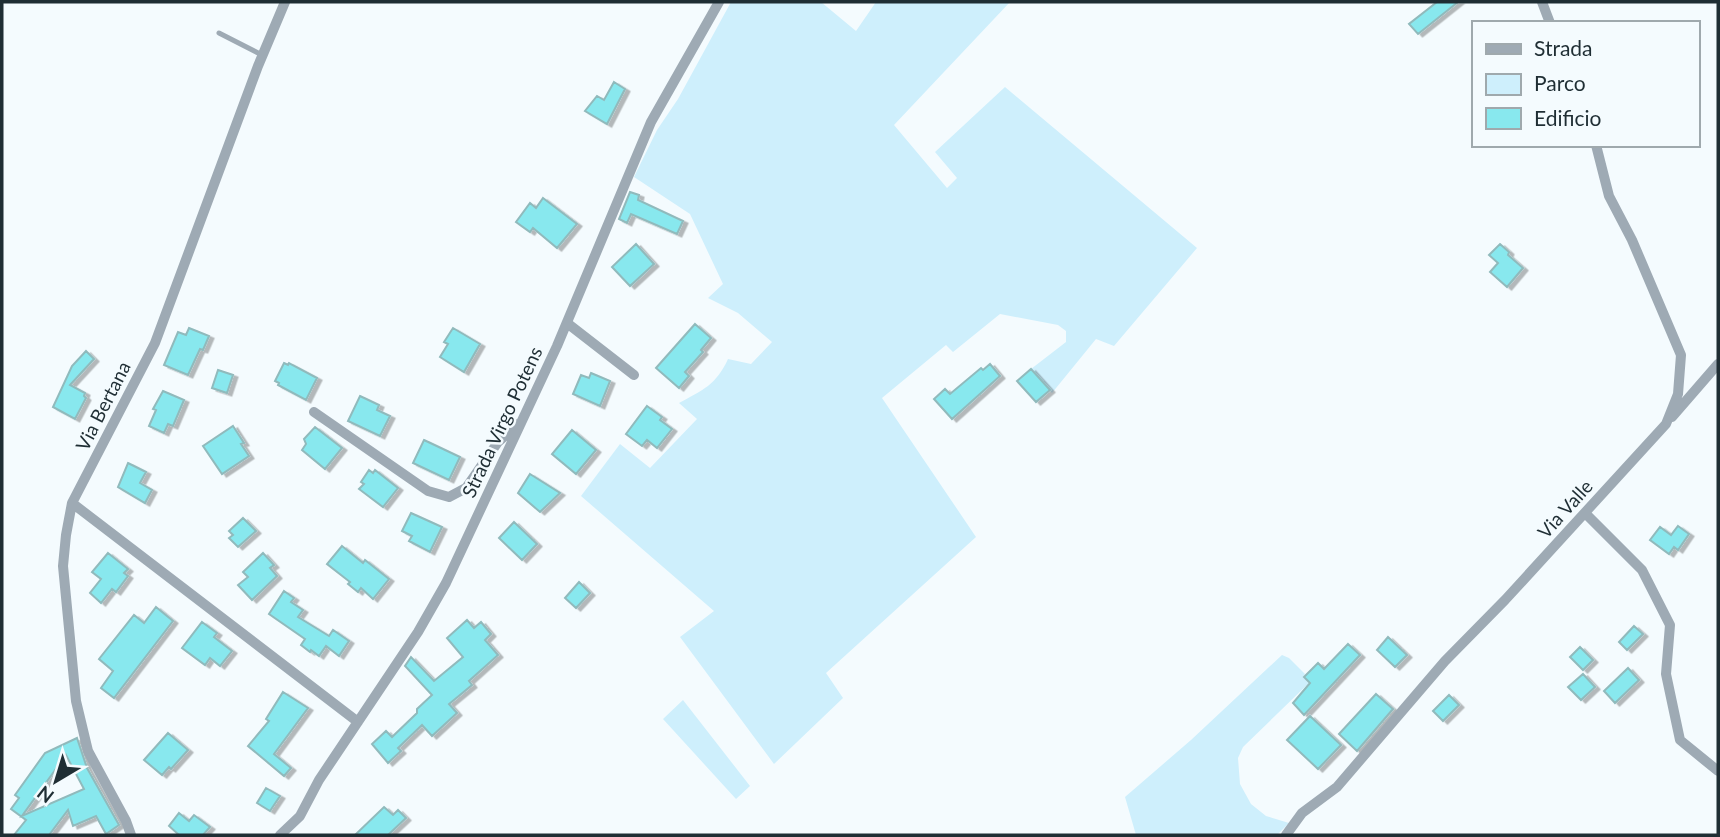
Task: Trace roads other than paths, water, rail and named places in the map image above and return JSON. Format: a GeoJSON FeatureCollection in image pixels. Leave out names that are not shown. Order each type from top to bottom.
{"type":"FeatureCollection","features":[{"type":"Feature","properties":{"kind":"street","name":"Via Bertana"},"geometry":{"type":"LineString","coordinates":[[131,835],[88,751],[76,701],[63,566],[72,503],[155,343],[262,55],[285,2]]}},
{"type":"Feature","properties":{"kind":"street","name":"Strada Virgo Potens"},"geometry":{"type":"LineString","coordinates":[[280,835],[300,816],[319,780],[434,605],[567,323],[651,122],[719,2]]}},
{"type":"Feature","properties":{"kind":"street"},"geometry":{"type":"LineString","coordinates":[[1542,2],[1549,21]]}},
{"type":"Feature","properties":{"kind":"street","name":"Via Valle"},"geometry":{"type":"LineString","coordinates":[[1286,835],[1302,813],[1337,787],[1444,661],[1505,600],[1666,424],[1678,394],[1681,355],[1632,240],[1609,196],[1597,147]]}},
{"type":"Feature","properties":{"kind":"street"},"geometry":{"type":"LineString","coordinates":[[567,323],[634,375]]}},
{"type":"Feature","properties":{"kind":"street"},"geometry":{"type":"LineString","coordinates":[[1666,424],[1718,364]]}},
{"type":"Feature","properties":{"kind":"street"},"geometry":{"type":"LineString","coordinates":[[314,412],[428,491],[449,497],[466,488],[498,442],[523,420]]}},
{"type":"Feature","properties":{"kind":"street"},"geometry":{"type":"LineString","coordinates":[[72,503],[358,722]]}},
{"type":"Feature","properties":{"kind":"street"},"geometry":{"type":"LineString","coordinates":[[1585,513],[1642,570],[1670,625],[1666,674],[1680,740],[1718,771]]}},
{"type":"Feature","properties":{"kind":"lane"},"geometry":{"type":"LineString","coordinates":[[219,33],[262,55]]}}]}
